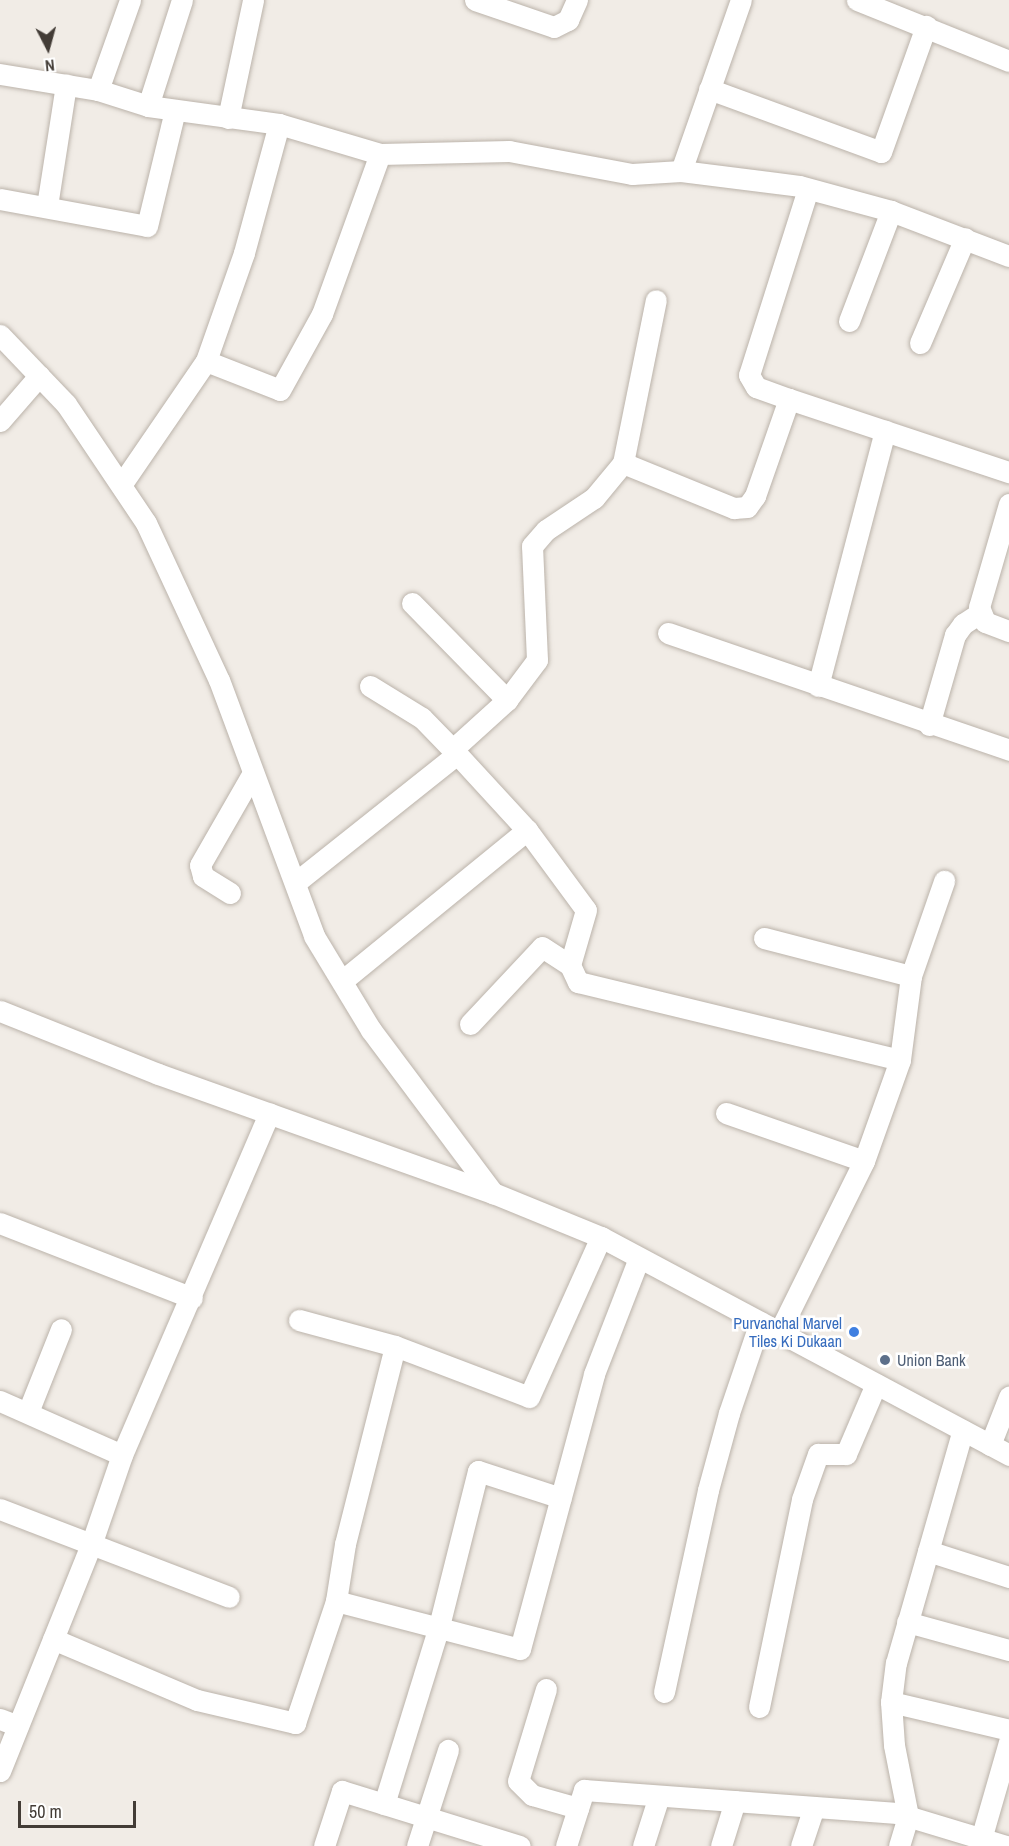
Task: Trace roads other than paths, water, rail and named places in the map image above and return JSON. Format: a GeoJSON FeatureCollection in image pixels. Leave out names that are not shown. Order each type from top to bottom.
{"type":"FeatureCollection","features":[{"type":"Feature","properties":{"kind":"street"},"geometry":{"type":"LineString","coordinates":[[98,90],[130,0]]}},
{"type":"Feature","properties":{"kind":"street"},"geometry":{"type":"LineString","coordinates":[[148,106],[182,0]]}},
{"type":"Feature","properties":{"kind":"street"},"geometry":{"type":"LineString","coordinates":[[228,118],[253,0]]}},
{"type":"Feature","properties":{"kind":"street"},"geometry":{"type":"LineString","coordinates":[[475,0],[554,27],[568,20],[577,0]]}},
{"type":"Feature","properties":{"kind":"street"},"geometry":{"type":"LineString","coordinates":[[681,171],[741,0]]}},
{"type":"Feature","properties":{"kind":"street"},"geometry":{"type":"LineString","coordinates":[[863,1],[1009,62]]}},
{"type":"Feature","properties":{"kind":"street"},"geometry":{"type":"LineString","coordinates":[[709,88],[881,152],[926,26]]}},
{"type":"Feature","properties":{"kind":"street"},"geometry":{"type":"LineString","coordinates":[[0,74],[98,90],[148,106],[279,124],[380,154],[510,151],[632,174],[681,171],[808,189],[891,211],[1009,256]]}},
{"type":"Feature","properties":{"kind":"street"},"geometry":{"type":"LineString","coordinates":[[47,206],[66,84]]}},
{"type":"Feature","properties":{"kind":"street"},"geometry":{"type":"LineString","coordinates":[[0,199],[147,226],[175,110]]}},
{"type":"Feature","properties":{"kind":"street"},"geometry":{"type":"LineString","coordinates":[[120,485],[206,361],[244,253],[279,124]]}},
{"type":"Feature","properties":{"kind":"street"},"geometry":{"type":"LineString","coordinates":[[206,361],[280,390],[326,305],[380,154]]}},
{"type":"Feature","properties":{"kind":"street"},"geometry":{"type":"LineString","coordinates":[[808,189],[749,375],[756,387],[1009,472]]}},
{"type":"Feature","properties":{"kind":"street"},"geometry":{"type":"LineString","coordinates":[[849,321],[891,211]]}},
{"type":"Feature","properties":{"kind":"street"},"geometry":{"type":"LineString","coordinates":[[920,343],[965,238]]}},
{"type":"Feature","properties":{"kind":"street"},"geometry":{"type":"LineString","coordinates":[[295,883],[455,751],[507,700],[537,660],[532,546],[546,530],[594,498],[623,463],[657,300]]}},
{"type":"Feature","properties":{"kind":"street"},"geometry":{"type":"LineString","coordinates":[[0,334],[66,404],[146,523],[190,616],[253,773],[314,936],[371,1030],[492,1193]]}},
{"type":"Feature","properties":{"kind":"street"},"geometry":{"type":"LineString","coordinates":[[0,421],[39,376]]}},
{"type":"Feature","properties":{"kind":"street"},"geometry":{"type":"LineString","coordinates":[[623,463],[734,508],[747,507],[755,496],[789,399]]}},
{"type":"Feature","properties":{"kind":"street"},"geometry":{"type":"LineString","coordinates":[[818,686],[885,431]]}},
{"type":"Feature","properties":{"kind":"street"},"geometry":{"type":"LineString","coordinates":[[1009,504],[980,599],[980,614],[985,622],[1009,631]]}},
{"type":"Feature","properties":{"kind":"street"},"geometry":{"type":"LineString","coordinates":[[412,603],[507,700]]}},
{"type":"Feature","properties":{"kind":"street"},"geometry":{"type":"LineString","coordinates":[[928,725],[955,635],[963,624],[980,614]]}},
{"type":"Feature","properties":{"kind":"street"},"geometry":{"type":"LineString","coordinates":[[668,633],[928,725],[1009,750]]}},
{"type":"Feature","properties":{"kind":"street"},"geometry":{"type":"LineString","coordinates":[[370,686],[422,718],[455,751],[527,830],[586,910],[570,965]]}},
{"type":"Feature","properties":{"kind":"street"},"geometry":{"type":"LineString","coordinates":[[230,893],[202,876],[200,865],[253,773]]}},
{"type":"Feature","properties":{"kind":"street"},"geometry":{"type":"LineString","coordinates":[[342,981],[527,830]]}},
{"type":"Feature","properties":{"kind":"street"},"geometry":{"type":"LineString","coordinates":[[779,1332],[864,1161],[900,1060],[911,976],[944,881]]}},
{"type":"Feature","properties":{"kind":"street"},"geometry":{"type":"LineString","coordinates":[[764,938],[911,976]]}},
{"type":"Feature","properties":{"kind":"street"},"geometry":{"type":"LineString","coordinates":[[470,1024],[542,947],[570,965],[578,982],[900,1060]]}},
{"type":"Feature","properties":{"kind":"street"},"geometry":{"type":"LineString","coordinates":[[0,1011],[269,1113],[492,1193],[600,1237],[1000,1450],[1009,1397]]}},
{"type":"Feature","properties":{"kind":"street"},"geometry":{"type":"LineString","coordinates":[[0,1771],[9,1723],[53,1640],[91,1545],[122,1455],[192,1298],[269,1113]]}},
{"type":"Feature","properties":{"kind":"street"},"geometry":{"type":"LineString","coordinates":[[726,1113],[864,1161]]}},
{"type":"Feature","properties":{"kind":"street"},"geometry":{"type":"LineString","coordinates":[[0,1223],[192,1298]]}},
{"type":"Feature","properties":{"kind":"street"},"geometry":{"type":"LineString","coordinates":[[299,1320],[395,1346],[529,1397],[600,1237]]}},
{"type":"Feature","properties":{"kind":"street"},"geometry":{"type":"LineString","coordinates":[[336,1601],[438,1630],[520,1649],[594,1374],[639,1258]]}},
{"type":"Feature","properties":{"kind":"street"},"geometry":{"type":"LineString","coordinates":[[664,1692],[708,1490],[729,1413],[760,1322]]}},
{"type":"Feature","properties":{"kind":"street"},"geometry":{"type":"LineString","coordinates":[[28,1412],[61,1329]]}},
{"type":"Feature","properties":{"kind":"street"},"geometry":{"type":"LineString","coordinates":[[53,1640],[197,1700],[295,1723],[336,1601],[345,1544],[395,1346]]}},
{"type":"Feature","properties":{"kind":"street"},"geometry":{"type":"LineString","coordinates":[[759,1707],[802,1499],[818,1454],[827,1451],[842,1456],[850,1449],[876,1384]]}},
{"type":"Feature","properties":{"kind":"street"},"geometry":{"type":"LineString","coordinates":[[0,1401],[122,1455]]}},
{"type":"Feature","properties":{"kind":"street"},"geometry":{"type":"LineString","coordinates":[[899,1846],[908,1816],[894,1745],[891,1702],[896,1663],[963,1430]]}},
{"type":"Feature","properties":{"kind":"street"},"geometry":{"type":"LineString","coordinates":[[384,1804],[438,1630],[478,1471],[561,1498]]}},
{"type":"Feature","properties":{"kind":"street"},"geometry":{"type":"LineString","coordinates":[[0,1509],[229,1597]]}},
{"type":"Feature","properties":{"kind":"street"},"geometry":{"type":"LineString","coordinates":[[928,1551],[1009,1577]]}},
{"type":"Feature","properties":{"kind":"street"},"geometry":{"type":"LineString","coordinates":[[907,1622],[1009,1650]]}},
{"type":"Feature","properties":{"kind":"street"},"geometry":{"type":"LineString","coordinates":[[546,1689],[518,1781],[532,1795],[578,1808]]}},
{"type":"Feature","properties":{"kind":"street"},"geometry":{"type":"LineString","coordinates":[[891,1702],[1009,1730]]}},
{"type":"Feature","properties":{"kind":"street"},"geometry":{"type":"LineString","coordinates":[[980,1842],[1005,1774],[1009,1742]]}},
{"type":"Feature","properties":{"kind":"street"},"geometry":{"type":"LineString","coordinates":[[417,1846],[448,1750]]}},
{"type":"Feature","properties":{"kind":"street"},"geometry":{"type":"LineString","coordinates":[[566,1846],[584,1790],[908,1816],[980,1842],[1006,1846]]}},
{"type":"Feature","properties":{"kind":"street"},"geometry":{"type":"LineString","coordinates":[[324,1846],[342,1791],[520,1846]]}},
{"type":"Feature","properties":{"kind":"street"},"geometry":{"type":"LineString","coordinates":[[643,1846],[659,1796]]}},
{"type":"Feature","properties":{"kind":"street"},"geometry":{"type":"LineString","coordinates":[[721,1846],[735,1801]]}},
{"type":"Feature","properties":{"kind":"street"},"geometry":{"type":"LineString","coordinates":[[801,1846],[814,1807]]}},
{"type":"Feature","properties":{"kind":"place","name":"Purvanchal Marvel Tiles Ki Dukaan"},"geometry":{"type":"Point","coordinates":[854,1332]}},
{"type":"Feature","properties":{"kind":"place","name":"Union Bank"},"geometry":{"type":"Point","coordinates":[885,1360]}}]}
